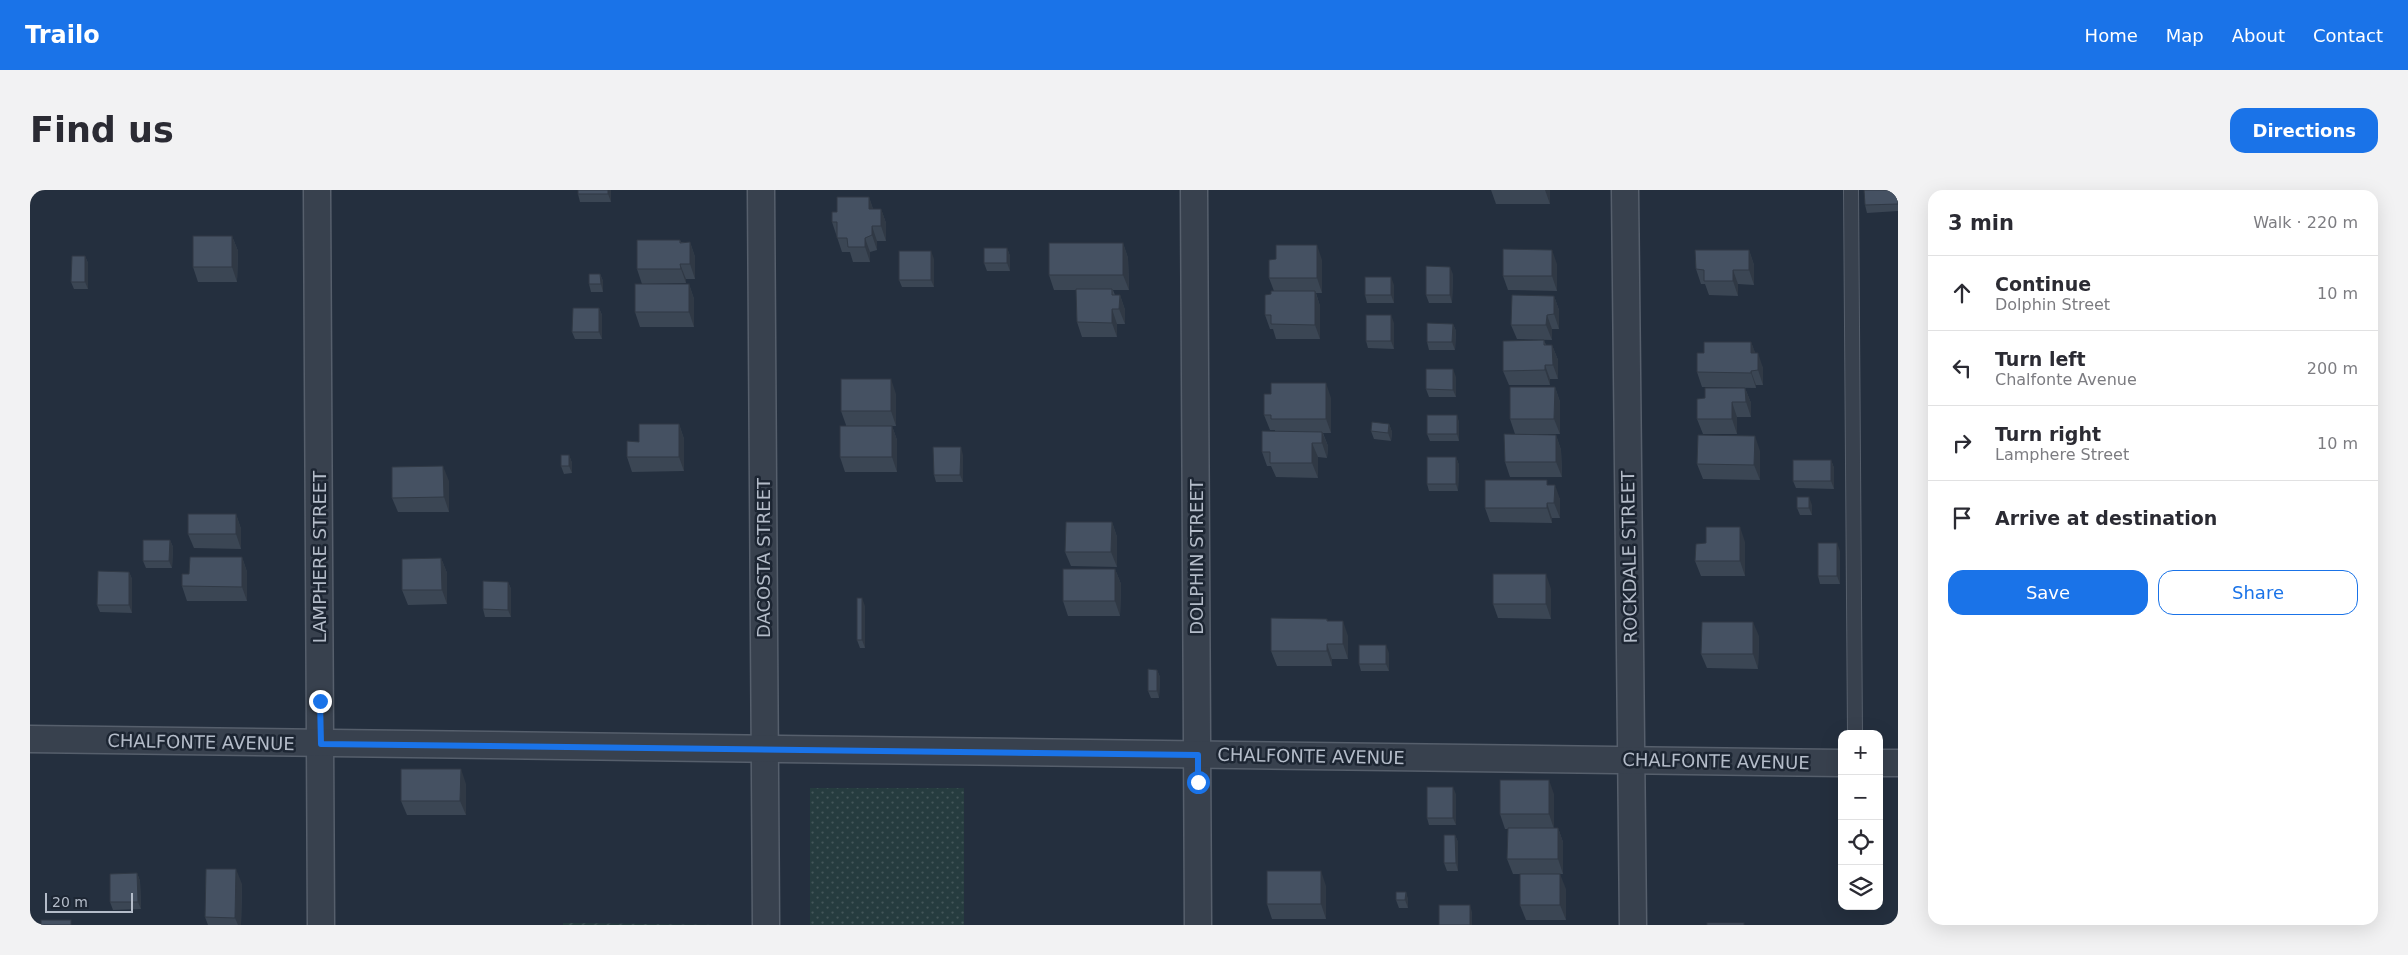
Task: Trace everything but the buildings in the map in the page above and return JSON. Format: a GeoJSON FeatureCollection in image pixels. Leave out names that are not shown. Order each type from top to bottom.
{"type":"FeatureCollection","features":[{"type":"Feature","properties":{"kind":"street","name":"LAMPHERE STREET"},"geometry":{"type":"LineString","coordinates":[[317,190],[321,925]]}},
{"type":"Feature","properties":{"kind":"street","name":"DACOSTA STREET"},"geometry":{"type":"LineString","coordinates":[[762,190],[766,925]]}},
{"type":"Feature","properties":{"kind":"street","name":"DOLPHIN STREET"},"geometry":{"type":"LineString","coordinates":[[1194,190],[1198,925]]}},
{"type":"Feature","properties":{"kind":"street","name":"ROCKDALE STREET"},"geometry":{"type":"LineString","coordinates":[[1625,190],[1633,925]]}},
{"type":"Feature","properties":{"kind":"street","name":"CHALFONTE AVENUE"},"geometry":{"type":"LineString","coordinates":[[30,739],[1838,763]]}},
{"type":"Feature","properties":{"kind":"street"},"geometry":{"type":"LineString","coordinates":[[1883,763],[1898,762]]}},
{"type":"Feature","properties":{"kind":"lane"},"geometry":{"type":"LineString","coordinates":[[1851,190],[1855,730]]}},
{"type":"Feature","properties":{"kind":"green space"},"geometry":{"type":"Polygon","coordinates":[[[810,788],[964,788],[964,925],[810,925],[810,788]]]}},
{"type":"Feature","properties":{"kind":"green space"},"geometry":{"type":"Polygon","coordinates":[[[563,923],[730,925],[563,925],[563,923]]]}},
{"type":"Feature","properties":{"kind":"route"},"geometry":{"type":"LineString","coordinates":[[320,701],[321,744],[1198,755],[1198,782]]}}]}
